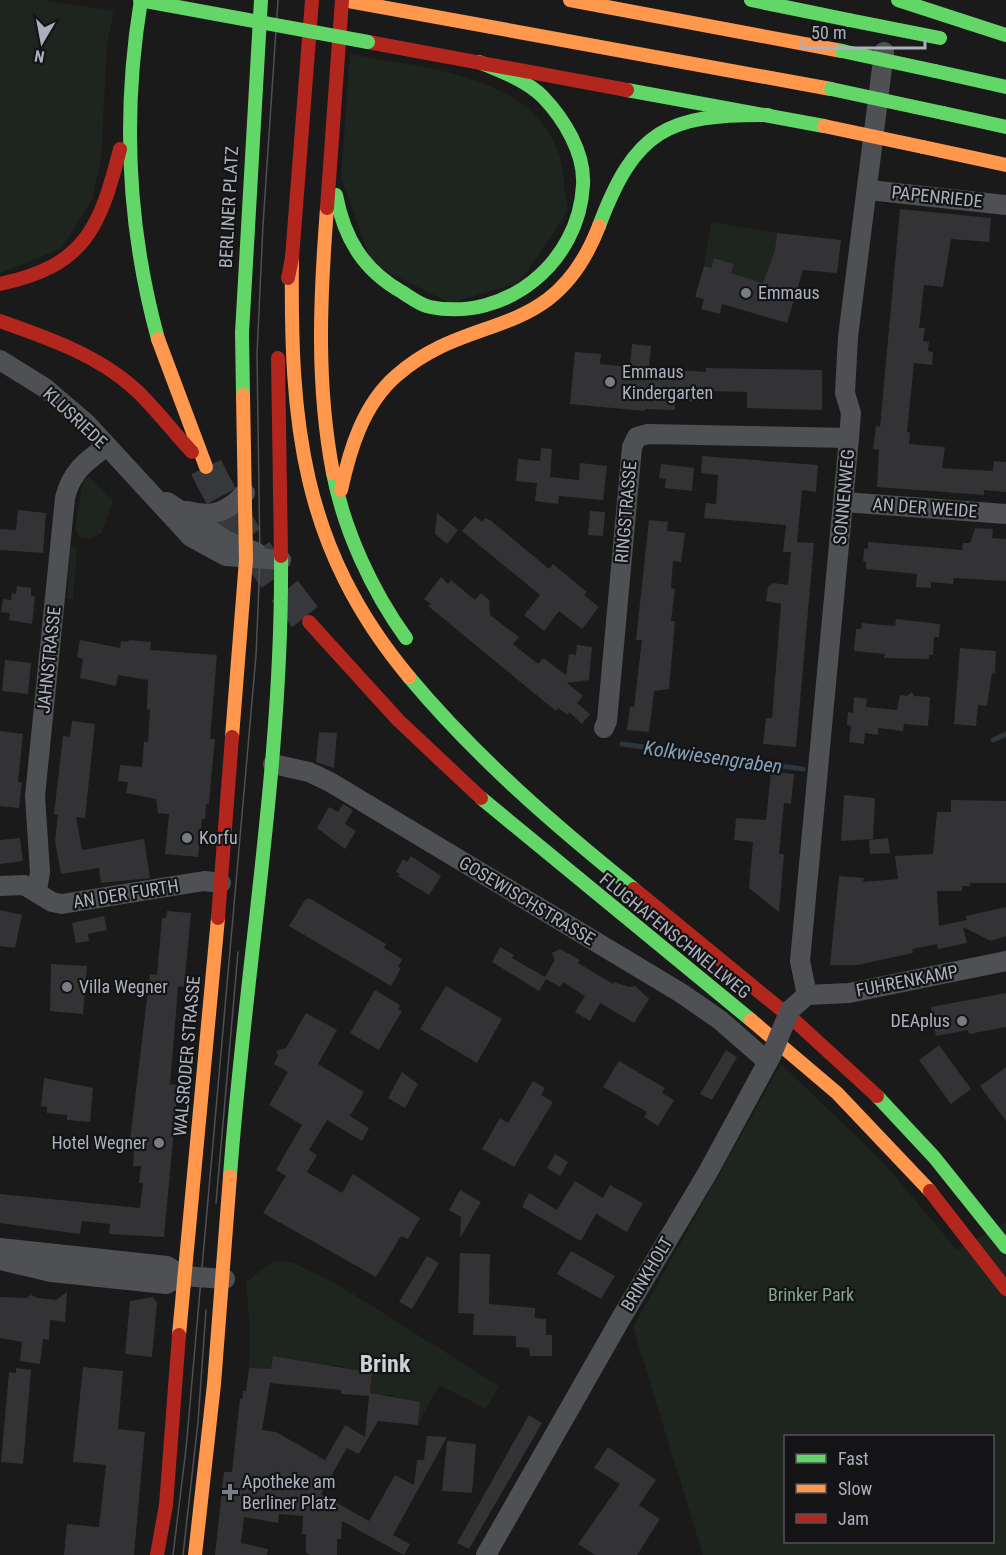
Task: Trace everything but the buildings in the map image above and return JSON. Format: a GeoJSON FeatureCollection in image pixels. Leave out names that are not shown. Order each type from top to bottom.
{"type":"FeatureCollection","features":[{"type":"Feature","properties":{"kind":"main road"},"geometry":{"type":"LineString","coordinates":[[0,284],[25,280],[50,271],[72,255],[90,234],[113,182],[129,110],[140,0],[768,115],[1006,165]]}},
{"type":"Feature","properties":{"kind":"main road","name":"BERLINER PLATZ"},"geometry":{"type":"LineString","coordinates":[[244,493],[242,383],[244,273],[261,0]]}},
{"type":"Feature","properties":{"kind":"main road"},"geometry":{"type":"LineString","coordinates":[[195,1555],[225,1279],[236,1101],[253,922],[273,764],[280,651],[278,403],[282,305],[292,258],[312,0]]}},
{"type":"Feature","properties":{"kind":"main road"},"geometry":{"type":"LineString","coordinates":[[412,646],[399,629],[370,575],[339,501],[326,442],[318,369],[320,307],[342,0],[601,45],[831,89],[1006,127]]}},
{"type":"Feature","properties":{"kind":"main road"},"geometry":{"type":"LineString","coordinates":[[570,0],[842,51],[1006,87]]}},
{"type":"Feature","properties":{"kind":"main road"},"geometry":{"type":"LineString","coordinates":[[751,0],[946,40]]}},
{"type":"Feature","properties":{"kind":"main road"},"geometry":{"type":"LineString","coordinates":[[898,0],[1006,35]]}},
{"type":"Feature","properties":{"kind":"main road"},"geometry":{"type":"LineString","coordinates":[[331,164],[339,213],[348,240],[359,258],[390,288],[412,301],[434,307],[458,309],[483,307],[527,289],[547,272],[572,235],[582,192],[582,170],[568,131],[543,97],[523,83],[479,62]]}},
{"type":"Feature","properties":{"kind":"main road"},"geometry":{"type":"LineString","coordinates":[[0,321],[54,340],[111,371],[135,390],[206,467],[176,394],[147,296],[132,202],[129,110]]}},
{"type":"Feature","properties":{"kind":"main road"},"geometry":{"type":"LineString","coordinates":[[339,501],[350,448],[360,425],[376,399],[408,367],[432,351],[520,320],[541,307],[563,288],[582,263],[594,241],[616,182],[627,162],[642,146],[661,132],[687,120],[717,114],[768,115]]}},
{"type":"Feature","properties":{"kind":"main road","name":"FLUGHAFENSCHNELLWEG"},"geometry":{"type":"LineString","coordinates":[[292,258],[294,403],[299,447],[324,535],[346,585],[390,653],[428,700],[488,764],[592,856],[721,960],[846,1067],[907,1126],[1006,1247]]}},
{"type":"Feature","properties":{"kind":"main road","name":"WALSRODER STRASSE"},"geometry":{"type":"LineString","coordinates":[[157,1555],[166,1505],[183,1276],[221,883],[246,554],[244,493]]}},
{"type":"Feature","properties":{"kind":"main road","name":"FLUGHAFENSCHNELLWEG"},"geometry":{"type":"LineString","coordinates":[[309,622],[346,668],[394,718],[471,790],[791,1053],[854,1110],[941,1204],[1006,1289]]}},
{"type":"Feature","properties":{"kind":"main road"},"geometry":{"type":"LineString","coordinates":[[469,723],[476,731],[488,764]]}},
{"type":"Feature","properties":{"kind":"street","name":"SONNENWEG"},"geometry":{"type":"LineString","coordinates":[[807,995],[800,961],[851,413],[845,393],[848,337],[869,190],[890,0]]}},
{"type":"Feature","properties":{"kind":"street","name":"PAPENRIEDE"},"geometry":{"type":"LineString","coordinates":[[869,190],[1006,205]]}},
{"type":"Feature","properties":{"kind":"street","name":"KLUSRIEDE"},"geometry":{"type":"LineString","coordinates":[[0,360],[66,404],[191,537],[215,552],[281,560]]}},
{"type":"Feature","properties":{"kind":"street","name":"RINGSTRASSE"},"geometry":{"type":"LineString","coordinates":[[604,728],[607,721],[632,447],[637,437],[648,434],[849,438]]}},
{"type":"Feature","properties":{"kind":"street","name":"JAHNSTRASSE"},"geometry":{"type":"LineString","coordinates":[[37,890],[40,872],[35,796],[65,498],[78,468],[107,446]]}},
{"type":"Feature","properties":{"kind":"street","name":"KLUSRIEDE"},"geometry":{"type":"LineString","coordinates":[[142,485],[246,554]]}},
{"type":"Feature","properties":{"kind":"street","name":"KLUSRIEDE"},"geometry":{"type":"LineString","coordinates":[[176,508],[211,515],[227,510],[244,493]]}},
{"type":"Feature","properties":{"kind":"street","name":"AN DER WEIDE"},"geometry":{"type":"LineString","coordinates":[[844,502],[1006,514]]}},
{"type":"Feature","properties":{"kind":"street","name":"GOSEWISCHSTRASSE"},"geometry":{"type":"LineString","coordinates":[[273,764],[309,772],[330,782],[681,993],[770,1059]]}},
{"type":"Feature","properties":{"kind":"street","name":"AN DER FURTH"},"geometry":{"type":"LineString","coordinates":[[0,886],[24,885],[37,890],[52,902],[62,904],[204,881],[221,883]]}},
{"type":"Feature","properties":{"kind":"street","name":"FUHRENKAMP"},"geometry":{"type":"LineString","coordinates":[[807,995],[849,993],[1006,961]]}},
{"type":"Feature","properties":{"kind":"street","name":"BRINKHOLT"},"geometry":{"type":"LineString","coordinates":[[486,1555],[770,1059],[790,1010],[807,995]]}},
{"type":"Feature","properties":{"kind":"street"},"geometry":{"type":"LineString","coordinates":[[0,1248],[167,1266],[183,1276],[225,1279]]}},
{"type":"Feature","properties":{"kind":"street"},"geometry":{"type":"LineString","coordinates":[[0,1260],[51,1272],[166,1284],[183,1276]]}},
{"type":"Feature","properties":{"kind":"green space"},"geometry":{"type":"Polygon","coordinates":[[[0,0],[42,0],[114,11],[107,43],[101,160],[92,200],[61,249],[0,273],[0,0]]]}},
{"type":"Feature","properties":{"kind":"green space"},"geometry":{"type":"Polygon","coordinates":[[[350,54],[452,73],[485,84],[515,99],[539,120],[556,147],[567,210],[519,283],[450,303],[372,264],[341,177],[350,54]]]}},
{"type":"Feature","properties":{"kind":"green space"},"geometry":{"type":"Polygon","coordinates":[[[711,222],[777,233],[775,250],[763,283],[731,273],[733,264],[714,258],[711,268],[704,266],[711,222]]]}},
{"type":"Feature","properties":{"kind":"green space"},"geometry":{"type":"Polygon","coordinates":[[[89,477],[113,500],[102,533],[90,539],[80,537],[75,529],[83,481],[89,477]]]}},
{"type":"Feature","properties":{"kind":"green space"},"geometry":{"type":"Polygon","coordinates":[[[70,546],[77,548],[73,599],[67,598],[70,546]]]}},
{"type":"Feature","properties":{"kind":"green space","name":"Brinker Park"},"geometry":{"type":"Polygon","coordinates":[[[781,1064],[883,1162],[957,1250],[1006,1222],[1006,1555],[703,1555],[633,1327],[781,1064]]]}},
{"type":"Feature","properties":{"kind":"green space"},"geometry":{"type":"Polygon","coordinates":[[[279,1261],[293,1263],[335,1283],[499,1386],[486,1409],[439,1385],[418,1425],[420,1402],[393,1399],[393,1395],[370,1396],[372,1373],[371,1376],[331,1365],[330,1368],[323,1368],[322,1364],[281,1357],[280,1360],[272,1360],[271,1371],[249,1372],[250,1327],[246,1282],[271,1263],[279,1261]]]}},
{"type":"Feature","properties":{"kind":"waterway","name":"Kolkwiesengraben"},"geometry":{"type":"LineString","coordinates":[[993,740],[1006,734]]}},
{"type":"Feature","properties":{"kind":"waterway","name":"Kolkwiesengraben"},"geometry":{"type":"LineString","coordinates":[[622,744],[803,769]]}},
{"type":"Feature","properties":{"kind":"tunnel"},"geometry":{"type":"LineString","coordinates":[[206,467],[253,547],[309,622]]}},
{"type":"Feature","properties":{"kind":"tram line"},"geometry":{"type":"LineString","coordinates":[[173,1555],[186,1449],[256,656],[260,560],[257,354],[278,0]]}},
{"type":"Feature","properties":{"kind":"tram line"},"geometry":{"type":"LineString","coordinates":[[216,1203],[238,952]]}},
{"type":"Feature","properties":{"kind":"tram line"},"geometry":{"type":"LineString","coordinates":[[183,1555],[198,1422],[206,1310]]}},
{"type":"Feature","properties":{"kind":"traffic: fast"},"geometry":{"type":"LineString","coordinates":[[140,0],[368,42]]}},
{"type":"Feature","properties":{"kind":"traffic: fast"},"geometry":{"type":"LineString","coordinates":[[141,0],[131,86],[131,170],[140,255],[158,339]]}},
{"type":"Feature","properties":{"kind":"traffic: fast"},"geometry":{"type":"LineString","coordinates":[[243,395],[242,333],[261,0]]}},
{"type":"Feature","properties":{"kind":"traffic: fast"},"geometry":{"type":"LineString","coordinates":[[751,0],[849,20]]}},
{"type":"Feature","properties":{"kind":"traffic: fast"},"geometry":{"type":"LineString","coordinates":[[898,0],[1006,35]]}},
{"type":"Feature","properties":{"kind":"traffic: fast"},"geometry":{"type":"LineString","coordinates":[[849,20],[940,38]]}},
{"type":"Feature","properties":{"kind":"traffic: fast"},"geometry":{"type":"LineString","coordinates":[[842,51],[935,71]]}},
{"type":"Feature","properties":{"kind":"traffic: fast"},"geometry":{"type":"LineString","coordinates":[[336,195],[350,239],[366,263],[388,283],[423,305],[458,309],[485,305],[511,296],[534,281],[553,262],[568,239],[578,213],[583,185],[581,161],[572,137],[543,97],[521,81],[479,62]]}},
{"type":"Feature","properties":{"kind":"traffic: fast"},"geometry":{"type":"LineString","coordinates":[[935,71],[1006,87]]}},
{"type":"Feature","properties":{"kind":"traffic: fast"},"geometry":{"type":"LineString","coordinates":[[831,89],[943,113]]}},
{"type":"Feature","properties":{"kind":"traffic: fast"},"geometry":{"type":"LineString","coordinates":[[627,90],[824,126]]}},
{"type":"Feature","properties":{"kind":"traffic: fast"},"geometry":{"type":"LineString","coordinates":[[943,113],[1006,127]]}},
{"type":"Feature","properties":{"kind":"traffic: fast"},"geometry":{"type":"LineString","coordinates":[[599,226],[626,168],[642,148],[659,134],[680,124],[704,118],[768,115]]}},
{"type":"Feature","properties":{"kind":"traffic: fast"},"geometry":{"type":"LineString","coordinates":[[333,473],[344,516],[361,559],[382,600],[406,638]]}},
{"type":"Feature","properties":{"kind":"traffic: fast"},"geometry":{"type":"LineString","coordinates":[[230,1176],[270,789],[280,634],[281,556]]}},
{"type":"Feature","properties":{"kind":"traffic: fast"},"geometry":{"type":"LineString","coordinates":[[409,677],[461,735],[516,789],[634,889]]}},
{"type":"Feature","properties":{"kind":"traffic: fast"},"geometry":{"type":"LineString","coordinates":[[481,798],[751,1020]]}},
{"type":"Feature","properties":{"kind":"traffic: fast"},"geometry":{"type":"LineString","coordinates":[[877,1096],[934,1157],[1006,1247]]}},
{"type":"Feature","properties":{"kind":"traffic: slow"},"geometry":{"type":"LineString","coordinates":[[343,0],[831,89]]}},
{"type":"Feature","properties":{"kind":"traffic: slow"},"geometry":{"type":"LineString","coordinates":[[570,0],[842,51]]}},
{"type":"Feature","properties":{"kind":"traffic: slow"},"geometry":{"type":"LineString","coordinates":[[824,126],[923,147]]}},
{"type":"Feature","properties":{"kind":"traffic: slow"},"geometry":{"type":"LineString","coordinates":[[923,147],[1006,165]]}},
{"type":"Feature","properties":{"kind":"traffic: slow"},"geometry":{"type":"LineString","coordinates":[[327,208],[321,341],[324,407],[333,473]]}},
{"type":"Feature","properties":{"kind":"traffic: slow"},"geometry":{"type":"LineString","coordinates":[[341,490],[349,459],[366,414],[396,376],[425,355],[453,341],[535,308],[559,290],[580,264],[599,226]]}},
{"type":"Feature","properties":{"kind":"traffic: slow"},"geometry":{"type":"LineString","coordinates":[[292,258],[294,374],[299,428],[309,480],[324,530],[344,579],[373,628],[409,677]]}},
{"type":"Feature","properties":{"kind":"traffic: slow"},"geometry":{"type":"LineString","coordinates":[[158,339],[206,467]]}},
{"type":"Feature","properties":{"kind":"traffic: slow"},"geometry":{"type":"LineString","coordinates":[[232,737],[246,560],[243,395]]}},
{"type":"Feature","properties":{"kind":"traffic: slow"},"geometry":{"type":"LineString","coordinates":[[179,1335],[218,918]]}},
{"type":"Feature","properties":{"kind":"traffic: slow"},"geometry":{"type":"LineString","coordinates":[[751,1020],[837,1093],[930,1191]]}},
{"type":"Feature","properties":{"kind":"traffic: slow"},"geometry":{"type":"LineString","coordinates":[[195,1555],[214,1384],[230,1176]]}},
{"type":"Feature","properties":{"kind":"traffic: jam"},"geometry":{"type":"LineString","coordinates":[[288,278],[292,258],[312,0]]}},
{"type":"Feature","properties":{"kind":"traffic: jam"},"geometry":{"type":"LineString","coordinates":[[327,208],[342,0]]}},
{"type":"Feature","properties":{"kind":"traffic: jam"},"geometry":{"type":"LineString","coordinates":[[368,42],[627,90]]}},
{"type":"Feature","properties":{"kind":"traffic: jam"},"geometry":{"type":"LineString","coordinates":[[0,284],[29,276],[52,266],[70,254],[84,239],[96,222],[105,201],[120,149]]}},
{"type":"Feature","properties":{"kind":"traffic: jam"},"geometry":{"type":"LineString","coordinates":[[0,321],[54,341],[105,367],[136,390],[192,452]]}},
{"type":"Feature","properties":{"kind":"traffic: jam"},"geometry":{"type":"LineString","coordinates":[[278,358],[281,556]]}},
{"type":"Feature","properties":{"kind":"traffic: jam"},"geometry":{"type":"LineString","coordinates":[[309,622],[398,720],[481,798]]}},
{"type":"Feature","properties":{"kind":"traffic: jam"},"geometry":{"type":"LineString","coordinates":[[218,918],[232,737]]}},
{"type":"Feature","properties":{"kind":"traffic: jam"},"geometry":{"type":"LineString","coordinates":[[634,889],[795,1021],[877,1096]]}},
{"type":"Feature","properties":{"kind":"traffic: jam"},"geometry":{"type":"LineString","coordinates":[[930,1191],[1006,1289]]}},
{"type":"Feature","properties":{"kind":"traffic: jam"},"geometry":{"type":"LineString","coordinates":[[157,1555],[166,1505],[179,1335]]}},
{"type":"Feature","properties":{"kind":"place","name":"Emmaus"},"geometry":{"type":"Point","coordinates":[746,293]}},
{"type":"Feature","properties":{"kind":"place","name":"Emmaus Kindergarten"},"geometry":{"type":"Point","coordinates":[610,382]}},
{"type":"Feature","properties":{"kind":"place","name":"Korfu"},"geometry":{"type":"Point","coordinates":[187,838]}},
{"type":"Feature","properties":{"kind":"place","name":"Villa Wegner"},"geometry":{"type":"Point","coordinates":[67,987]}},
{"type":"Feature","properties":{"kind":"place","name":"DEAplus"},"geometry":{"type":"Point","coordinates":[962,1021]}},
{"type":"Feature","properties":{"kind":"place","name":"Hotel Wegner"},"geometry":{"type":"Point","coordinates":[159,1143]}},
{"type":"Feature","properties":{"kind":"place","name":"Apotheke am Berliner Platz"},"geometry":{"type":"Point","coordinates":[230,1492]}},
{"type":"Feature","properties":{"kind":"district","name":"Brink"},"geometry":{"type":"Point","coordinates":[385,1364]}}]}
